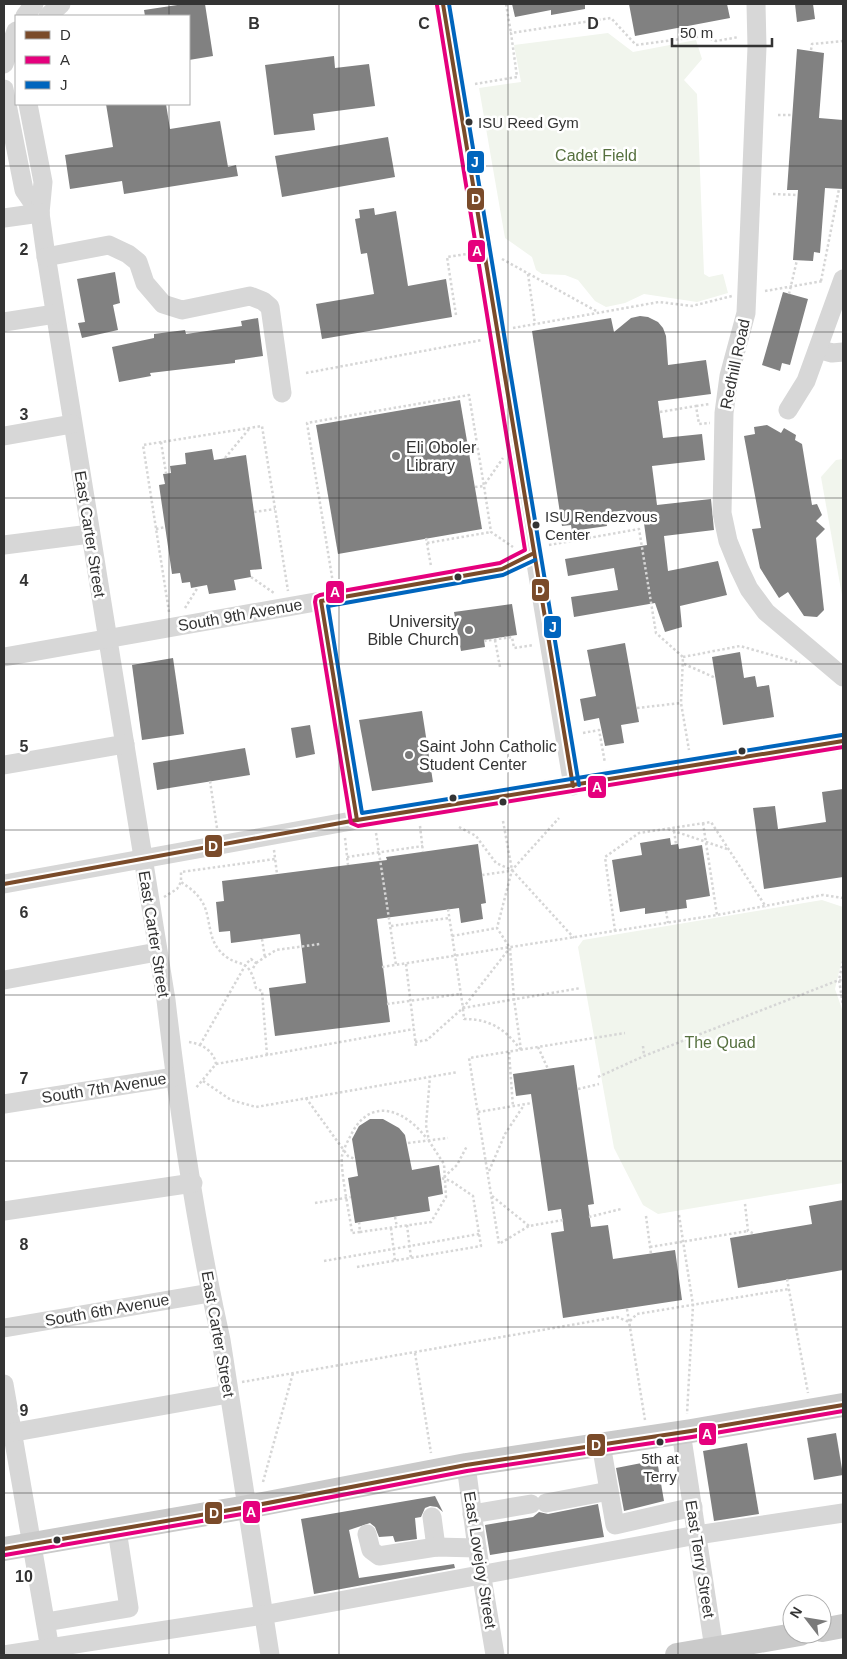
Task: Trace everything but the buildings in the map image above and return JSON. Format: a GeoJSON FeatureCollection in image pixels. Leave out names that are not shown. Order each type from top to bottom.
{"type":"FeatureCollection","features":[{"type":"Feature","properties":{"kind":"main road"},"geometry":{"type":"LineString","coordinates":[[4,1549],[247,1507],[466,1464],[601,1444],[685,1427],[843,1405]]}},
{"type":"Feature","properties":{"kind":"main road"},"geometry":{"type":"LineString","coordinates":[[677,1655],[714,1652],[782,1638]]}},
{"type":"Feature","properties":{"kind":"street"},"geometry":{"type":"LineString","coordinates":[[26,15],[34,4]]}},
{"type":"Feature","properties":{"kind":"street"},"geometry":{"type":"LineString","coordinates":[[49,15],[61,4]]}},
{"type":"Feature","properties":{"kind":"street"},"geometry":{"type":"LineString","coordinates":[[443,4],[531,550],[573,786]]}},
{"type":"Feature","properties":{"kind":"street","name":"Redhill Road"},"geometry":{"type":"LineString","coordinates":[[756,4],[746,313],[729,376],[724,412],[722,513],[728,541],[749,589],[766,612],[843,677]]}},
{"type":"Feature","properties":{"kind":"street"},"geometry":{"type":"LineString","coordinates":[[4,64],[15,34]]}},
{"type":"Feature","properties":{"kind":"street","name":"East Carter Street"},"geometry":{"type":"LineString","coordinates":[[4,89],[24,190],[40,212]]}},
{"type":"Feature","properties":{"kind":"street","name":"East Carter Street"},"geometry":{"type":"LineString","coordinates":[[28,105],[43,182],[40,212],[46,257],[106,640],[125,744],[192,1183],[210,1293],[220,1340],[235,1388],[247,1507],[262,1615],[270,1655]]}},
{"type":"Feature","properties":{"kind":"street"},"geometry":{"type":"LineString","coordinates":[[4,218],[40,212]]}},
{"type":"Feature","properties":{"kind":"street"},"geometry":{"type":"LineString","coordinates":[[46,257],[109,245],[128,254],[138,262],[145,283],[163,304],[182,310],[250,296],[263,301],[270,308],[282,393]]}},
{"type":"Feature","properties":{"kind":"street"},"geometry":{"type":"LineString","coordinates":[[788,410],[806,381],[842,281]]}},
{"type":"Feature","properties":{"kind":"street"},"geometry":{"type":"LineString","coordinates":[[4,322],[55,314]]}},
{"type":"Feature","properties":{"kind":"street"},"geometry":{"type":"LineString","coordinates":[[818,349],[832,354],[843,352]]}},
{"type":"Feature","properties":{"kind":"street"},"geometry":{"type":"LineString","coordinates":[[4,436],[72,424]]}},
{"type":"Feature","properties":{"kind":"street"},"geometry":{"type":"LineString","coordinates":[[4,545],[90,534]]}},
{"type":"Feature","properties":{"kind":"street","name":"South 9th Avenue"},"geometry":{"type":"LineString","coordinates":[[4,657],[502,569],[531,550]]}},
{"type":"Feature","properties":{"kind":"street"},"geometry":{"type":"LineString","coordinates":[[321,600],[357,820]]}},
{"type":"Feature","properties":{"kind":"street"},"geometry":{"type":"LineString","coordinates":[[4,884],[357,820],[843,741]]}},
{"type":"Feature","properties":{"kind":"street"},"geometry":{"type":"LineString","coordinates":[[4,765],[125,744]]}},
{"type":"Feature","properties":{"kind":"street"},"geometry":{"type":"LineString","coordinates":[[4,980],[157,952]]}},
{"type":"Feature","properties":{"kind":"street","name":"South 7th Avenue"},"geometry":{"type":"LineString","coordinates":[[4,1104],[175,1077]]}},
{"type":"Feature","properties":{"kind":"street"},"geometry":{"type":"LineString","coordinates":[[4,1211],[192,1183]]}},
{"type":"Feature","properties":{"kind":"street","name":"South 6th Avenue"},"geometry":{"type":"LineString","coordinates":[[4,1328],[210,1293]]}},
{"type":"Feature","properties":{"kind":"street"},"geometry":{"type":"LineString","coordinates":[[4,1384],[8,1434],[32,1544],[50,1651]]}},
{"type":"Feature","properties":{"kind":"street"},"geometry":{"type":"LineString","coordinates":[[8,1434],[235,1388]]}},
{"type":"Feature","properties":{"kind":"street","name":"East Terry Street"},"geometry":{"type":"LineString","coordinates":[[685,1427],[693,1507],[714,1652]]}},
{"type":"Feature","properties":{"kind":"street"},"geometry":{"type":"LineString","coordinates":[[601,1444],[615,1525],[693,1507]]}},
{"type":"Feature","properties":{"kind":"street","name":"East Lovejoy Street"},"geometry":{"type":"LineString","coordinates":[[466,1464],[477,1548],[483,1574],[495,1655]]}},
{"type":"Feature","properties":{"kind":"street"},"geometry":{"type":"LineString","coordinates":[[472,1514],[609,1490]]}},
{"type":"Feature","properties":{"kind":"street"},"geometry":{"type":"LineString","coordinates":[[4,1655],[50,1651],[262,1615],[698,1535],[843,1513]]}},
{"type":"Feature","properties":{"kind":"street"},"geometry":{"type":"LineString","coordinates":[[432,1518],[436,1547]]}},
{"type":"Feature","properties":{"kind":"street"},"geometry":{"type":"LineString","coordinates":[[636,1520],[640,1546]]}},
{"type":"Feature","properties":{"kind":"street"},"geometry":{"type":"LineString","coordinates":[[46,1622],[129,1608],[117,1530]]}},
{"type":"Feature","properties":{"kind":"street"},"geometry":{"type":"LineString","coordinates":[[367,1534],[370,1550],[379,1556],[436,1547],[477,1548]]}},
{"type":"Feature","properties":{"kind":"path"},"geometry":{"type":"LineString","coordinates":[[475,84],[517,77],[506,4]]}},
{"type":"Feature","properties":{"kind":"path"},"geometry":{"type":"LineString","coordinates":[[511,33],[611,18],[636,45],[703,36],[716,41],[739,36]]}},
{"type":"Feature","properties":{"kind":"path"},"geometry":{"type":"LineString","coordinates":[[811,50],[812,44],[843,41]]}},
{"type":"Feature","properties":{"kind":"path"},"geometry":{"type":"LineString","coordinates":[[778,115],[792,115]]}},
{"type":"Feature","properties":{"kind":"path"},"geometry":{"type":"LineString","coordinates":[[821,281],[839,189]]}},
{"type":"Feature","properties":{"kind":"path"},"geometry":{"type":"LineString","coordinates":[[773,194],[798,195]]}},
{"type":"Feature","properties":{"kind":"path"},"geometry":{"type":"LineString","coordinates":[[456,315],[447,257],[467,254]]}},
{"type":"Feature","properties":{"kind":"path"},"geometry":{"type":"LineString","coordinates":[[501,259],[599,313]]}},
{"type":"Feature","properties":{"kind":"path"},"geometry":{"type":"LineString","coordinates":[[789,294],[797,260]]}},
{"type":"Feature","properties":{"kind":"path"},"geometry":{"type":"LineString","coordinates":[[528,274],[535,324]]}},
{"type":"Feature","properties":{"kind":"path"},"geometry":{"type":"LineString","coordinates":[[766,291],[821,281],[842,281]]}},
{"type":"Feature","properties":{"kind":"path"},"geometry":{"type":"LineString","coordinates":[[513,328],[659,302],[692,306],[736,296]]}},
{"type":"Feature","properties":{"kind":"path"},"geometry":{"type":"LineString","coordinates":[[306,373],[482,340]]}},
{"type":"Feature","properties":{"kind":"path"},"geometry":{"type":"LineString","coordinates":[[334,587],[307,423],[469,395],[491,532]]}},
{"type":"Feature","properties":{"kind":"path"},"geometry":{"type":"LineString","coordinates":[[660,412],[717,403]]}},
{"type":"Feature","properties":{"kind":"path"},"geometry":{"type":"LineString","coordinates":[[696,406],[699,424],[714,422]]}},
{"type":"Feature","properties":{"kind":"path"},"geometry":{"type":"LineString","coordinates":[[170,616],[143,445],[262,426],[288,595]]}},
{"type":"Feature","properties":{"kind":"path"},"geometry":{"type":"LineString","coordinates":[[225,458],[250,428]]}},
{"type":"Feature","properties":{"kind":"path"},"geometry":{"type":"LineString","coordinates":[[161,442],[166,473]]}},
{"type":"Feature","properties":{"kind":"path"},"geometry":{"type":"LineString","coordinates":[[475,487],[484,486],[504,457]]}},
{"type":"Feature","properties":{"kind":"path"},"geometry":{"type":"LineString","coordinates":[[254,512],[275,509]]}},
{"type":"Feature","properties":{"kind":"path"},"geometry":{"type":"LineString","coordinates":[[156,529],[165,527]]}},
{"type":"Feature","properties":{"kind":"path"},"geometry":{"type":"LineString","coordinates":[[427,543],[491,532],[531,550],[640,528],[656,633],[683,657],[681,703],[689,751]]}},
{"type":"Feature","properties":{"kind":"path"},"geometry":{"type":"LineString","coordinates":[[426,538],[432,570]]}},
{"type":"Feature","properties":{"kind":"path"},"geometry":{"type":"LineString","coordinates":[[251,578],[279,597]]}},
{"type":"Feature","properties":{"kind":"path"},"geometry":{"type":"LineString","coordinates":[[182,614],[198,587]]}},
{"type":"Feature","properties":{"kind":"path"},"geometry":{"type":"LineString","coordinates":[[484,641],[512,637],[514,648],[534,645]]}},
{"type":"Feature","properties":{"kind":"path"},"geometry":{"type":"LineString","coordinates":[[495,640],[500,667]]}},
{"type":"Feature","properties":{"kind":"path"},"geometry":{"type":"LineString","coordinates":[[683,657],[740,646],[809,666]]}},
{"type":"Feature","properties":{"kind":"path"},"geometry":{"type":"LineString","coordinates":[[684,664],[716,678]]}},
{"type":"Feature","properties":{"kind":"path"},"geometry":{"type":"LineString","coordinates":[[637,708],[681,703]]}},
{"type":"Feature","properties":{"kind":"path"},"geometry":{"type":"LineString","coordinates":[[583,733],[599,730],[606,765]]}},
{"type":"Feature","properties":{"kind":"path"},"geometry":{"type":"LineString","coordinates":[[210,781],[217,828]]}},
{"type":"Feature","properties":{"kind":"path"},"geometry":{"type":"LineString","coordinates":[[482,875],[512,870],[559,818]]}},
{"type":"Feature","properties":{"kind":"path"},"geometry":{"type":"LineString","coordinates":[[503,820],[512,870],[497,928],[510,948],[521,1050]]}},
{"type":"Feature","properties":{"kind":"path"},"geometry":{"type":"LineString","coordinates":[[615,931],[604,858],[640,833],[668,828],[711,822],[766,907]]}},
{"type":"Feature","properties":{"kind":"path"},"geometry":{"type":"LineString","coordinates":[[703,824],[717,915]]}},
{"type":"Feature","properties":{"kind":"path"},"geometry":{"type":"LineString","coordinates":[[420,826],[423,852]]}},
{"type":"Feature","properties":{"kind":"path"},"geometry":{"type":"LineString","coordinates":[[459,827],[476,836],[496,863],[512,870],[574,938]]}},
{"type":"Feature","properties":{"kind":"path"},"geometry":{"type":"LineString","coordinates":[[668,828],[728,850]]}},
{"type":"Feature","properties":{"kind":"path"},"geometry":{"type":"LineString","coordinates":[[674,831],[676,844]]}},
{"type":"Feature","properties":{"kind":"path"},"geometry":{"type":"LineString","coordinates":[[376,833],[396,965]]}},
{"type":"Feature","properties":{"kind":"path"},"geometry":{"type":"LineString","coordinates":[[345,838],[348,865]]}},
{"type":"Feature","properties":{"kind":"path"},"geometry":{"type":"LineString","coordinates":[[347,857],[422,846]]}},
{"type":"Feature","properties":{"kind":"path"},"geometry":{"type":"LineString","coordinates":[[274,850],[278,874]]}},
{"type":"Feature","properties":{"kind":"path"},"geometry":{"type":"LineString","coordinates":[[160,899],[169,896],[181,882],[181,872],[275,859]]}},
{"type":"Feature","properties":{"kind":"path"},"geometry":{"type":"LineString","coordinates":[[181,882],[202,901],[212,938],[218,950],[229,959],[246,964],[252,970],[256,988],[262,991],[267,1055]]}},
{"type":"Feature","properties":{"kind":"path"},"geometry":{"type":"LineString","coordinates":[[382,967],[766,907],[823,895],[843,898]]}},
{"type":"Feature","properties":{"kind":"path"},"geometry":{"type":"LineString","coordinates":[[448,909],[464,1019],[477,1019],[492,1023],[511,1037],[521,1050]]}},
{"type":"Feature","properties":{"kind":"path"},"geometry":{"type":"LineString","coordinates":[[666,911],[668,922]]}},
{"type":"Feature","properties":{"kind":"path"},"geometry":{"type":"LineString","coordinates":[[391,926],[449,918]]}},
{"type":"Feature","properties":{"kind":"path"},"geometry":{"type":"LineString","coordinates":[[451,936],[497,928]]}},
{"type":"Feature","properties":{"kind":"path"},"geometry":{"type":"LineString","coordinates":[[262,939],[265,958]]}},
{"type":"Feature","properties":{"kind":"path"},"geometry":{"type":"LineString","coordinates":[[252,970],[256,963],[276,950],[320,944]]}},
{"type":"Feature","properties":{"kind":"path"},"geometry":{"type":"LineString","coordinates":[[415,1042],[427,1040],[463,1008],[510,948]]}},
{"type":"Feature","properties":{"kind":"path"},"geometry":{"type":"LineString","coordinates":[[200,1045],[246,964],[252,959],[256,963]]}},
{"type":"Feature","properties":{"kind":"path"},"geometry":{"type":"LineString","coordinates":[[843,961],[839,980],[843,1005]]}},
{"type":"Feature","properties":{"kind":"path"},"geometry":{"type":"LineString","coordinates":[[406,964],[416,1047]]}},
{"type":"Feature","properties":{"kind":"path"},"geometry":{"type":"LineString","coordinates":[[598,1077],[644,1056],[839,980],[843,981]]}},
{"type":"Feature","properties":{"kind":"path"},"geometry":{"type":"LineString","coordinates":[[463,1008],[581,988]]}},
{"type":"Feature","properties":{"kind":"path"},"geometry":{"type":"LineString","coordinates":[[387,1004],[460,994]]}},
{"type":"Feature","properties":{"kind":"path"},"geometry":{"type":"LineString","coordinates":[[195,1089],[216,1064],[414,1029]]}},
{"type":"Feature","properties":{"kind":"path"},"geometry":{"type":"LineString","coordinates":[[563,1220],[530,1226],[499,1244],[469,1058],[625,1034]]}},
{"type":"Feature","properties":{"kind":"path"},"geometry":{"type":"LineString","coordinates":[[189,1042],[200,1045],[215,1058],[216,1064]]}},
{"type":"Feature","properties":{"kind":"path"},"geometry":{"type":"LineString","coordinates":[[642,1046],[644,1056]]}},
{"type":"Feature","properties":{"kind":"path"},"geometry":{"type":"LineString","coordinates":[[538,1047],[548,1069]]}},
{"type":"Feature","properties":{"kind":"path"},"geometry":{"type":"LineString","coordinates":[[509,1052],[513,1106]]}},
{"type":"Feature","properties":{"kind":"path"},"geometry":{"type":"LineString","coordinates":[[203,1081],[210,1088],[231,1100],[256,1106],[458,1072]]}},
{"type":"Feature","properties":{"kind":"path"},"geometry":{"type":"LineString","coordinates":[[429,1141],[426,1125],[430,1076]]}},
{"type":"Feature","properties":{"kind":"path"},"geometry":{"type":"LineString","coordinates":[[578,1089],[599,1084]]}},
{"type":"Feature","properties":{"kind":"path"},"geometry":{"type":"LineString","coordinates":[[306,1098],[344,1151],[355,1160]]}},
{"type":"Feature","properties":{"kind":"path"},"geometry":{"type":"LineString","coordinates":[[478,1112],[532,1103]]}},
{"type":"Feature","properties":{"kind":"path"},"geometry":{"type":"LineString","coordinates":[[488,1173],[505,1134],[524,1105]]}},
{"type":"Feature","properties":{"kind":"path"},"geometry":{"type":"LineString","coordinates":[[378,1110],[391,1111],[404,1117],[419,1128],[444,1164],[446,1197],[431,1222],[352,1233],[349,1197],[342,1157],[344,1151],[356,1126],[371,1112],[378,1110]]}},
{"type":"Feature","properties":{"kind":"path"},"geometry":{"type":"LineString","coordinates":[[408,1143],[448,1138]]}},
{"type":"Feature","properties":{"kind":"path"},"geometry":{"type":"LineString","coordinates":[[445,1178],[464,1154],[467,1146]]}},
{"type":"Feature","properties":{"kind":"path"},"geometry":{"type":"LineString","coordinates":[[357,1267],[481,1246],[473,1196],[445,1178]]}},
{"type":"Feature","properties":{"kind":"path"},"geometry":{"type":"LineString","coordinates":[[492,1196],[530,1226]]}},
{"type":"Feature","properties":{"kind":"path"},"geometry":{"type":"LineString","coordinates":[[315,1203],[349,1197]]}},
{"type":"Feature","properties":{"kind":"path"},"geometry":{"type":"LineString","coordinates":[[745,1204],[748,1231]]}},
{"type":"Feature","properties":{"kind":"path"},"geometry":{"type":"LineString","coordinates":[[589,1217],[621,1209]]}},
{"type":"Feature","properties":{"kind":"path"},"geometry":{"type":"LineString","coordinates":[[679,1215],[693,1305],[685,1427]]}},
{"type":"Feature","properties":{"kind":"path"},"geometry":{"type":"LineString","coordinates":[[646,1216],[651,1254]]}},
{"type":"Feature","properties":{"kind":"path"},"geometry":{"type":"LineString","coordinates":[[395,1217],[397,1227]]}},
{"type":"Feature","properties":{"kind":"path"},"geometry":{"type":"LineString","coordinates":[[359,1222],[360,1232]]}},
{"type":"Feature","properties":{"kind":"path"},"geometry":{"type":"LineString","coordinates":[[407,1225],[411,1258]]}},
{"type":"Feature","properties":{"kind":"path"},"geometry":{"type":"LineString","coordinates":[[391,1228],[395,1260]]}},
{"type":"Feature","properties":{"kind":"path"},"geometry":{"type":"LineString","coordinates":[[650,1247],[748,1231],[755,1234]]}},
{"type":"Feature","properties":{"kind":"path"},"geometry":{"type":"LineString","coordinates":[[324,1261],[479,1234]]}},
{"type":"Feature","properties":{"kind":"path"},"geometry":{"type":"LineString","coordinates":[[787,1279],[808,1394]]}},
{"type":"Feature","properties":{"kind":"path"},"geometry":{"type":"LineString","coordinates":[[629,1322],[638,1314],[789,1288]]}},
{"type":"Feature","properties":{"kind":"path"},"geometry":{"type":"LineString","coordinates":[[627,1309],[645,1420]]}},
{"type":"Feature","properties":{"kind":"path"},"geometry":{"type":"LineString","coordinates":[[235,1388],[293,1373],[414,1354],[617,1317],[629,1322]]}},
{"type":"Feature","properties":{"kind":"path"},"geometry":{"type":"LineString","coordinates":[[414,1354],[432,1456]]}},
{"type":"Feature","properties":{"kind":"path"},"geometry":{"type":"LineString","coordinates":[[263,1482],[293,1373]]}},
{"type":"Feature","properties":{"kind":"green space","name":"Cadet Field"},"geometry":{"type":"Polygon","coordinates":[[[608,33],[633,52],[696,40],[702,59],[684,80],[697,94],[704,274],[709,277],[723,274],[728,293],[697,302],[644,294],[625,303],[606,307],[595,301],[578,280],[565,275],[542,274],[536,270],[532,257],[505,238],[479,88],[521,82],[514,45],[608,33]]]}},
{"type":"Feature","properties":{"kind":"green space"},"geometry":{"type":"Polygon","coordinates":[[[843,459],[843,601],[821,477],[836,460],[843,459]]]}},
{"type":"Feature","properties":{"kind":"green space","name":"The Quad"},"geometry":{"type":"Polygon","coordinates":[[[822,900],[843,907],[843,955],[835,989],[843,1012],[843,1183],[658,1214],[643,1205],[614,1148],[578,947],[583,940],[822,900]]]}},
{"type":"Feature","properties":{"kind":"transit line","name":"D"},"geometry":{"type":"LineString","coordinates":[[443,4],[573,786]]}},
{"type":"Feature","properties":{"kind":"transit line","name":"J"},"geometry":{"type":"LineString","coordinates":[[449,4],[579,785]]}},
{"type":"Feature","properties":{"kind":"transit line","name":"A"},"geometry":{"type":"LineString","coordinates":[[437,5],[525,550],[500,563],[316,597],[315,602],[351,823],[358,826],[843,747]]}},
{"type":"Feature","properties":{"kind":"transit line","name":"D"},"geometry":{"type":"LineString","coordinates":[[357,820],[321,601],[502,569],[532,554]]}},
{"type":"Feature","properties":{"kind":"transit line","name":"J"},"geometry":{"type":"LineString","coordinates":[[535,560],[503,575],[328,606],[362,813],[842,735]]}},
{"type":"Feature","properties":{"kind":"transit line","name":"D"},"geometry":{"type":"LineString","coordinates":[[4,884],[357,820],[843,741]]}},
{"type":"Feature","properties":{"kind":"transit line","name":"D"},"geometry":{"type":"LineString","coordinates":[[4,1549],[247,1507],[466,1465],[691,1431],[843,1405]]}},
{"type":"Feature","properties":{"kind":"transit line","name":"A"},"geometry":{"type":"LineString","coordinates":[[5,1555],[248,1513],[467,1471],[692,1437],[843,1411]]}},
{"type":"Feature","properties":{"kind":"place","name":"ISU Reed Gym"},"geometry":{"type":"Point","coordinates":[469,122]}},
{"type":"Feature","properties":{"kind":"place","name":"Eli Oboler Library"},"geometry":{"type":"Point","coordinates":[396,456]}},
{"type":"Feature","properties":{"kind":"place","name":"ISU Rendezvous Center"},"geometry":{"type":"Point","coordinates":[536,525]}},
{"type":"Feature","properties":{"kind":"place","name":"University Bible Church"},"geometry":{"type":"Point","coordinates":[469,630]}},
{"type":"Feature","properties":{"kind":"place","name":"Saint John Catholic Student Center"},"geometry":{"type":"Point","coordinates":[409,755]}},
{"type":"Feature","properties":{"kind":"place","name":"5th at Terry"},"geometry":{"type":"Point","coordinates":[660,1442]}}]}
